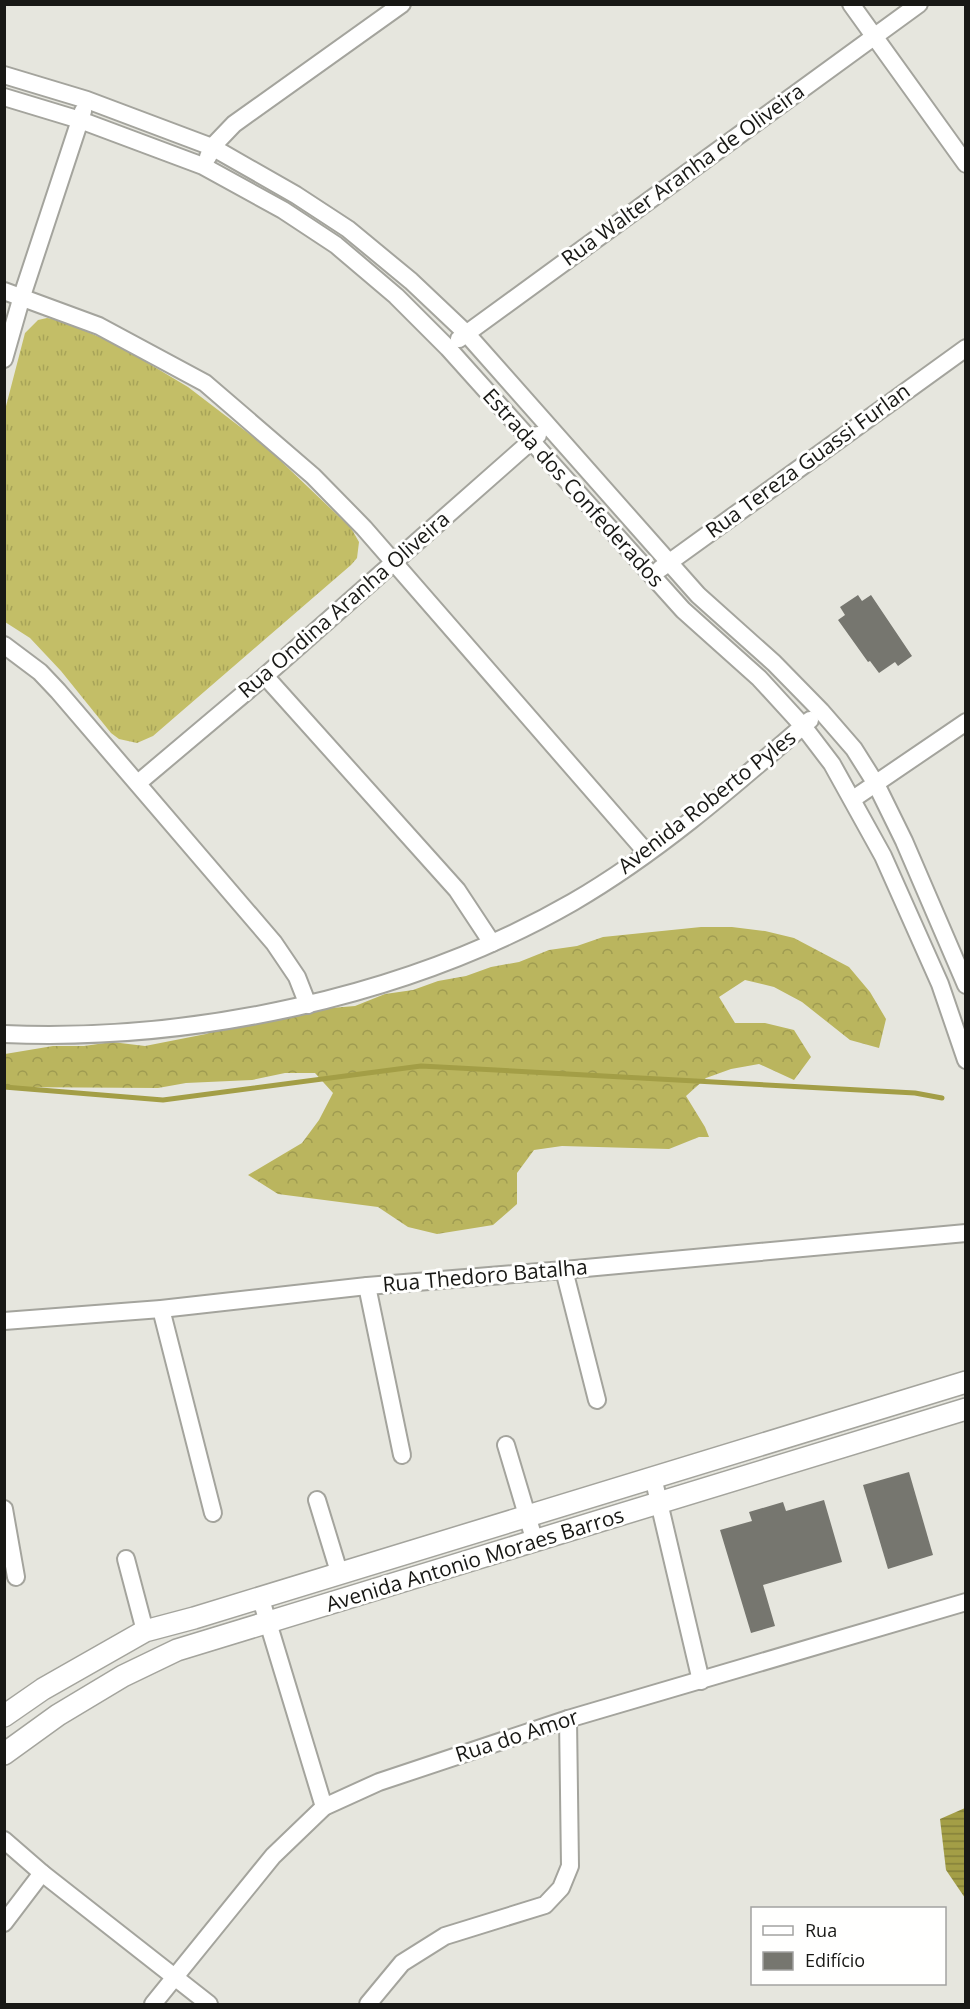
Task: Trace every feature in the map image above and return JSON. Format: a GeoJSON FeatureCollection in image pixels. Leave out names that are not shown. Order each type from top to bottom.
{"type":"FeatureCollection","features":[{"type":"Feature","properties":{"kind":"street"},"geometry":{"type":"LineString","coordinates":[[203,166],[212,147],[234,124],[402,4]]}},
{"type":"Feature","properties":{"kind":"street"},"geometry":{"type":"LineString","coordinates":[[851,4],[966,164]]}},
{"type":"Feature","properties":{"kind":"street","name":"Rua Walter Aranha de Oliveira"},"geometry":{"type":"LineString","coordinates":[[448,348],[919,4]]}},
{"type":"Feature","properties":{"kind":"street","name":"Estrada dos Confederados"},"geometry":{"type":"LineString","coordinates":[[4,75],[87,100],[212,147],[296,195],[348,229],[411,281],[466,333],[698,596],[774,663],[854,749],[876,784],[904,841],[966,986]]}},
{"type":"Feature","properties":{"kind":"street","name":"Estrada dos Confederados"},"geometry":{"type":"LineString","coordinates":[[4,97],[80,120],[203,166],[283,210],[336,245],[396,296],[448,348],[683,610],[759,678],[803,726],[832,764],[883,856],[940,984],[966,1060]]}},
{"type":"Feature","properties":{"kind":"street"},"geometry":{"type":"LineString","coordinates":[[4,358],[22,296],[87,100]]}},
{"type":"Feature","properties":{"kind":"street"},"geometry":{"type":"LineString","coordinates":[[4,291],[99,326],[205,383],[313,476],[364,528],[647,853]]}},
{"type":"Feature","properties":{"kind":"street","name":"Rua Tereza Guassi Furlan"},"geometry":{"type":"LineString","coordinates":[[652,576],[668,562],[966,348]]}},
{"type":"Feature","properties":{"kind":"street","name":"Rua Ondina Aranha Oliveira"},"geometry":{"type":"LineString","coordinates":[[138,783],[265,676],[548,426]]}},
{"type":"Feature","properties":{"kind":"street"},"geometry":{"type":"LineString","coordinates":[[4,645],[40,672],[274,943],[297,977],[308,1005]]}},
{"type":"Feature","properties":{"kind":"street"},"geometry":{"type":"LineString","coordinates":[[265,676],[457,890],[492,943]]}},
{"type":"Feature","properties":{"kind":"street","name":"Avenida Roberto Pyles"},"geometry":{"type":"LineString","coordinates":[[4,1034],[91,1035],[257,1015],[308,1005],[408,976],[492,943],[573,902],[647,853],[712,804],[821,711]]}},
{"type":"Feature","properties":{"kind":"street"},"geometry":{"type":"LineString","coordinates":[[853,799],[966,722]]}},
{"type":"Feature","properties":{"kind":"street","name":"Rua Thedoro Batalha"},"geometry":{"type":"LineString","coordinates":[[4,1321],[161,1309],[367,1286],[966,1233]]}},
{"type":"Feature","properties":{"kind":"street"},"geometry":{"type":"LineString","coordinates":[[564,1270],[597,1400]]}},
{"type":"Feature","properties":{"kind":"street"},"geometry":{"type":"LineString","coordinates":[[367,1286],[402,1455]]}},
{"type":"Feature","properties":{"kind":"street"},"geometry":{"type":"LineString","coordinates":[[161,1309],[213,1513]]}},
{"type":"Feature","properties":{"kind":"street","name":"Avenida Antonio Moraes Barros"},"geometry":{"type":"LineString","coordinates":[[4,1716],[43,1689],[146,1631],[966,1382]]}},
{"type":"Feature","properties":{"kind":"street","name":"Avenida Antonio Moraes Barros"},"geometry":{"type":"LineString","coordinates":[[4,1754],[58,1715],[123,1676],[177,1650],[966,1409]]}},
{"type":"Feature","properties":{"kind":"street"},"geometry":{"type":"LineString","coordinates":[[506,1445],[535,1542]]}},
{"type":"Feature","properties":{"kind":"street"},"geometry":{"type":"LineString","coordinates":[[653,1477],[701,1681]]}},
{"type":"Feature","properties":{"kind":"street"},"geometry":{"type":"LineString","coordinates":[[317,1500],[339,1572]]}},
{"type":"Feature","properties":{"kind":"street"},"geometry":{"type":"LineString","coordinates":[[4,1509],[16,1577]]}},
{"type":"Feature","properties":{"kind":"street"},"geometry":{"type":"LineString","coordinates":[[126,1559],[146,1631]]}},
{"type":"Feature","properties":{"kind":"street"},"geometry":{"type":"LineString","coordinates":[[260,1596],[324,1807]]}},
{"type":"Feature","properties":{"kind":"street","name":"Rua do Amor"},"geometry":{"type":"LineString","coordinates":[[153,2004],[273,1856],[324,1807],[379,1782],[568,1719],[966,1602]]}},
{"type":"Feature","properties":{"kind":"street"},"geometry":{"type":"LineString","coordinates":[[368,2004],[402,1964],[445,1936],[545,1905],[561,1888],[570,1866],[568,1719]]}},
{"type":"Feature","properties":{"kind":"street"},"geometry":{"type":"LineString","coordinates":[[4,1840],[42,1873],[209,2004]]}},
{"type":"Feature","properties":{"kind":"street"},"geometry":{"type":"LineString","coordinates":[[4,1923],[42,1873]]}},
{"type":"Feature","properties":{"kind":"green space"},"geometry":{"type":"Polygon","coordinates":[[[47,318],[59,320],[116,344],[188,387],[264,445],[351,528],[359,542],[357,558],[351,565],[153,736],[137,743],[119,739],[111,733],[61,671],[30,638],[5,622],[5,410],[25,333],[38,320],[47,318]]]}},
{"type":"Feature","properties":{"kind":"green space"},"geometry":{"type":"Polygon","coordinates":[[[701,927],[732,927],[765,931],[794,938],[849,967],[870,992],[886,1019],[879,1048],[850,1040],[802,1002],[774,987],[745,980],[719,997],[735,1023],[765,1023],[794,1030],[811,1057],[794,1080],[759,1064],[731,1069],[706,1078],[686,1096],[709,1137],[699,1137],[669,1149],[562,1146],[534,1150],[517,1173],[517,1204],[493,1225],[437,1234],[408,1227],[378,1207],[278,1194],[248,1175],[302,1143],[319,1120],[333,1093],[315,1073],[285,1073],[252,1080],[186,1083],[158,1088],[5,1087],[5,1054],[53,1046],[84,1046],[112,1042],[145,1046],[206,1034],[231,1025],[284,1012],[355,1006],[385,994],[413,990],[491,967],[519,962],[549,950],[577,946],[603,937],[701,927]]]}},
{"type":"Feature","properties":{"kind":"shaded area"},"geometry":{"type":"Polygon","coordinates":[[[965,1808],[965,1898],[946,1870],[940,1819],[965,1808]]]}},
{"type":"Feature","properties":{"kind":"building"},"geometry":{"type":"Polygon","coordinates":[[[858,595],[862,601],[871,595],[912,656],[898,666],[895,662],[879,673],[870,661],[868,662],[838,620],[845,615],[840,607],[858,595]]]}},
{"type":"Feature","properties":{"kind":"building"},"geometry":{"type":"Polygon","coordinates":[[[909,1472],[933,1555],[888,1569],[863,1485],[909,1472]]]}},
{"type":"Feature","properties":{"kind":"building"},"geometry":{"type":"Polygon","coordinates":[[[824,1500],[842,1562],[763,1585],[775,1626],[751,1633],[720,1530],[752,1521],[749,1512],[783,1502],[786,1511],[824,1500]]]}},
{"type":"Feature","properties":{"kind":"waterway"},"geometry":{"type":"LineString","coordinates":[[4,1087],[163,1100],[421,1066],[915,1093],[942,1098]]}}]}
